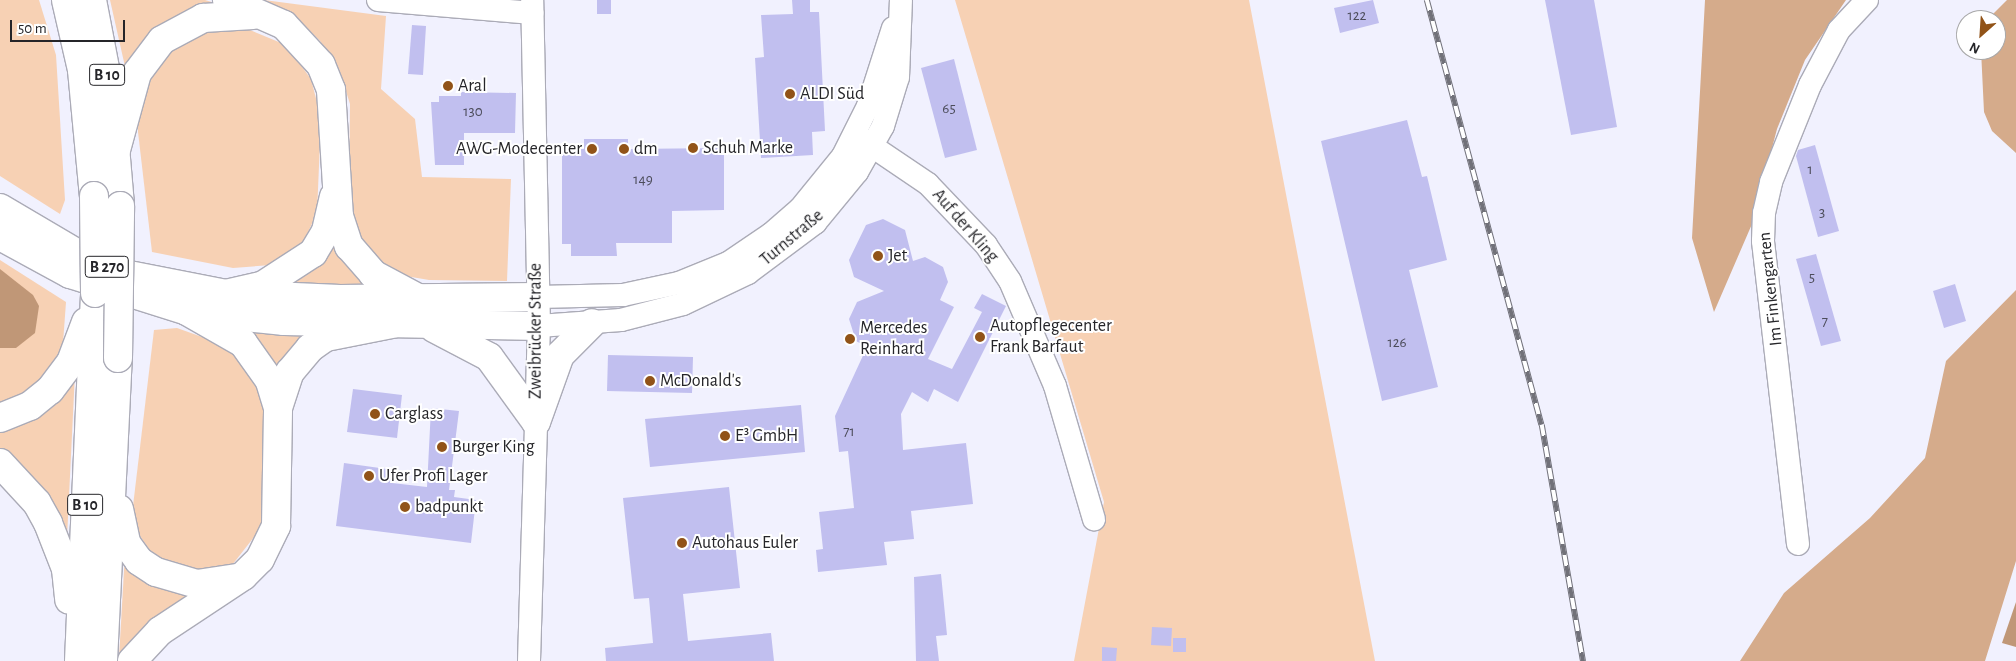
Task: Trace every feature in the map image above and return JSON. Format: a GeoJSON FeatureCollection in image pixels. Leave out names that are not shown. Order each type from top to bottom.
{"type":"FeatureCollection","features":[{"type":"Feature","properties":{"kind":"main road"},"geometry":{"type":"LineString","coordinates":[[60,0],[73,26]]}},
{"type":"Feature","properties":{"kind":"main road","name":"B 10"},"geometry":{"type":"LineString","coordinates":[[66,0],[73,26],[94,196],[96,351],[78,661]]}},
{"type":"Feature","properties":{"kind":"main road","name":"B 10"},"geometry":{"type":"LineString","coordinates":[[92,0],[116,150],[120,206],[96,351],[111,471],[103,661]]}},
{"type":"Feature","properties":{"kind":"main road"},"geometry":{"type":"LineString","coordinates":[[227,0],[271,17],[307,46],[331,90],[339,216],[349,246],[374,274],[418,298]]}},
{"type":"Feature","properties":{"kind":"main road"},"geometry":{"type":"LineString","coordinates":[[116,150],[137,73],[162,40],[202,18],[225,14],[271,17]]}},
{"type":"Feature","properties":{"kind":"main road"},"geometry":{"type":"LineString","coordinates":[[226,294],[262,286],[312,253],[332,213],[336,181]]}},
{"type":"Feature","properties":{"kind":"main road","name":"B 270"},"geometry":{"type":"LineString","coordinates":[[0,208],[59,246],[96,263],[148,279],[226,294],[418,298],[538,297]]}},
{"type":"Feature","properties":{"kind":"main road","name":"B 270"},"geometry":{"type":"LineString","coordinates":[[0,236],[78,278],[187,311],[284,321],[539,326]]}},
{"type":"Feature","properties":{"kind":"main road"},"geometry":{"type":"LineString","coordinates":[[187,311],[230,333],[254,354],[278,408]]}},
{"type":"Feature","properties":{"kind":"main road"},"geometry":{"type":"LineString","coordinates":[[536,422],[560,355],[592,323]]}},
{"type":"Feature","properties":{"kind":"main road"},"geometry":{"type":"LineString","coordinates":[[132,661],[160,631],[243,576],[260,559],[276,526],[278,408],[290,372],[310,348],[326,337],[392,324]]}},
{"type":"Feature","properties":{"kind":"main road"},"geometry":{"type":"LineString","coordinates":[[426,325],[489,357],[536,422]]}},
{"type":"Feature","properties":{"kind":"main road"},"geometry":{"type":"LineString","coordinates":[[0,418],[30,406],[96,351]]}},
{"type":"Feature","properties":{"kind":"main road"},"geometry":{"type":"LineString","coordinates":[[0,462],[37,503],[59,547],[78,661]]}},
{"type":"Feature","properties":{"kind":"main road"},"geometry":{"type":"LineString","coordinates":[[111,471],[126,543],[139,561],[172,580],[198,584],[225,583],[243,576]]}},
{"type":"Feature","properties":{"kind":"street"},"geometry":{"type":"LineString","coordinates":[[378,0],[532,6]]}},
{"type":"Feature","properties":{"kind":"street","name":"Turnstraße"},"geometry":{"type":"LineString","coordinates":[[539,326],[592,323],[640,317],[683,304],[748,273],[814,223],[864,141],[901,0]]}},
{"type":"Feature","properties":{"kind":"street","name":"Im Finkengarten"},"geometry":{"type":"LineString","coordinates":[[1798,544],[1763,241],[1764,213],[1771,182],[1810,85],[1839,30],[1868,0]]}},
{"type":"Feature","properties":{"kind":"street","name":"Zweibrücker Straße"},"geometry":{"type":"LineString","coordinates":[[529,661],[539,326],[532,6]]}},
{"type":"Feature","properties":{"kind":"street","name":"Turnstraße"},"geometry":{"type":"LineString","coordinates":[[538,297],[623,295],[679,283],[728,262],[800,209],[864,141]]}},
{"type":"Feature","properties":{"kind":"street","name":"Auf der Kling"},"geometry":{"type":"LineString","coordinates":[[864,141],[928,184],[986,245],[1010,281],[1055,386],[1094,519]]}},
{"type":"Feature","properties":{"kind":"shaded area"},"geometry":{"type":"Polygon","coordinates":[[[0,0],[39,0],[56,55],[65,200],[60,214],[0,176],[0,0]]]}},
{"type":"Feature","properties":{"kind":"shaded area"},"geometry":{"type":"Polygon","coordinates":[[[110,0],[205,0],[215,3],[185,11],[157,30],[126,71],[110,0]]]}},
{"type":"Feature","properties":{"kind":"shaded area"},"geometry":{"type":"Polygon","coordinates":[[[264,0],[386,16],[381,89],[415,119],[422,177],[511,179],[507,281],[429,280],[394,274],[355,242],[349,209],[350,104],[339,69],[320,41],[296,17],[264,0]]]}},
{"type":"Feature","properties":{"kind":"shaded area"},"geometry":{"type":"Polygon","coordinates":[[[955,0],[1249,0],[1375,661],[1074,661],[1104,502],[955,0]]]}},
{"type":"Feature","properties":{"kind":"shaded area"},"geometry":{"type":"Polygon","coordinates":[[[1705,0],[1846,0],[1805,60],[1777,129],[1752,224],[1714,312],[1692,238],[1705,0]]]}},
{"type":"Feature","properties":{"kind":"shaded area"},"geometry":{"type":"Polygon","coordinates":[[[2007,0],[2016,0],[2016,153],[1992,131],[1984,112],[1981,60],[2006,60],[2006,10],[1997,10],[2007,0]]]}},
{"type":"Feature","properties":{"kind":"shaded area"},"geometry":{"type":"Polygon","coordinates":[[[208,26],[240,26],[286,45],[311,79],[321,118],[317,213],[301,247],[271,265],[233,268],[152,252],[138,132],[138,100],[158,61],[183,37],[208,26]]]}},
{"type":"Feature","properties":{"kind":"shaded area"},"geometry":{"type":"Polygon","coordinates":[[[335,231],[378,287],[279,287],[335,231]]]}},
{"type":"Feature","properties":{"kind":"shaded area"},"geometry":{"type":"Polygon","coordinates":[[[0,260],[66,302],[62,357],[33,393],[0,408],[0,260]]]}},
{"type":"Feature","properties":{"kind":"shaded area"},"geometry":{"type":"Polygon","coordinates":[[[0,269],[33,295],[39,306],[35,333],[16,348],[0,348],[0,269]]]}},
{"type":"Feature","properties":{"kind":"shaded area"},"geometry":{"type":"Polygon","coordinates":[[[2016,290],[2016,561],[1985,661],[1740,661],[1784,593],[1870,518],[1925,458],[1946,361],[2016,290]]]}},
{"type":"Feature","properties":{"kind":"shaded area"},"geometry":{"type":"Polygon","coordinates":[[[237,327],[323,333],[277,378],[237,327]]]}},
{"type":"Feature","properties":{"kind":"shaded area"},"geometry":{"type":"Polygon","coordinates":[[[177,328],[230,347],[265,393],[265,510],[258,532],[229,569],[207,577],[157,561],[136,530],[133,506],[154,330],[177,328]]]}},
{"type":"Feature","properties":{"kind":"shaded area"},"geometry":{"type":"Polygon","coordinates":[[[75,373],[67,538],[0,449],[0,427],[29,421],[53,407],[75,373]]]}},
{"type":"Feature","properties":{"kind":"shaded area"},"geometry":{"type":"Polygon","coordinates":[[[125,553],[205,594],[119,658],[125,553]]]}},
{"type":"Feature","properties":{"kind":"shaded area"},"geometry":{"type":"Polygon","coordinates":[[[2016,602],[2016,647],[2002,643],[2016,602]]]}},
{"type":"Feature","properties":{"kind":"building"},"geometry":{"type":"Polygon","coordinates":[[[597,0],[611,0],[611,14],[597,14],[597,0]]]}},
{"type":"Feature","properties":{"kind":"building","name":"ALDI Süd"},"geometry":{"type":"Polygon","coordinates":[[[792,0],[810,0],[810,12],[819,12],[825,131],[812,132],[813,155],[761,158],[755,58],[764,57],[761,15],[793,14],[792,0]]]}},
{"type":"Feature","properties":{"kind":"building"},"geometry":{"type":"Polygon","coordinates":[[[1373,0],[1379,23],[1340,33],[1334,8],[1373,0]]]}},
{"type":"Feature","properties":{"kind":"building"},"geometry":{"type":"Polygon","coordinates":[[[1545,0],[1594,0],[1617,127],[1571,135],[1545,0]]]}},
{"type":"Feature","properties":{"kind":"building"},"geometry":{"type":"Polygon","coordinates":[[[412,25],[426,26],[423,75],[408,74],[412,25]]]}},
{"type":"Feature","properties":{"kind":"building"},"geometry":{"type":"Polygon","coordinates":[[[954,59],[977,150],[945,158],[921,68],[954,59]]]}},
{"type":"Feature","properties":{"kind":"building"},"geometry":{"type":"Polygon","coordinates":[[[461,92],[516,93],[515,133],[464,133],[464,165],[435,165],[431,102],[439,102],[439,96],[461,96],[461,92]]]}},
{"type":"Feature","properties":{"kind":"building"},"geometry":{"type":"Polygon","coordinates":[[[1407,120],[1422,177],[1427,176],[1447,260],[1409,270],[1438,387],[1382,401],[1321,141],[1407,120]]]}},
{"type":"Feature","properties":{"kind":"building"},"geometry":{"type":"Polygon","coordinates":[[[584,139],[628,139],[628,149],[724,148],[724,210],[672,211],[672,243],[616,243],[617,256],[571,256],[571,244],[562,244],[562,149],[584,149],[584,139]]]}},
{"type":"Feature","properties":{"kind":"building"},"geometry":{"type":"Polygon","coordinates":[[[1815,145],[1839,231],[1818,237],[1796,156],[1798,150],[1815,145]]]}},
{"type":"Feature","properties":{"kind":"building"},"geometry":{"type":"Polygon","coordinates":[[[883,219],[905,230],[913,261],[925,257],[943,267],[948,282],[940,300],[954,307],[928,359],[952,369],[982,312],[974,308],[982,294],[1006,306],[958,402],[934,389],[928,402],[912,392],[901,414],[903,450],[966,443],[973,504],[911,511],[914,539],[884,542],[887,565],[818,572],[816,550],[823,549],[819,512],[854,508],[848,451],[839,452],[835,416],[867,347],[856,341],[849,319],[857,302],[884,291],[854,277],[849,260],[866,225],[883,219]]]}},
{"type":"Feature","properties":{"kind":"building"},"geometry":{"type":"Polygon","coordinates":[[[1816,254],[1841,341],[1821,346],[1796,259],[1816,254]]]}},
{"type":"Feature","properties":{"kind":"building"},"geometry":{"type":"Polygon","coordinates":[[[1955,284],[1966,321],[1944,328],[1933,291],[1955,284]]]}},
{"type":"Feature","properties":{"kind":"building","name":"McDonald's"},"geometry":{"type":"Polygon","coordinates":[[[608,355],[693,357],[692,393],[607,391],[608,355]]]}},
{"type":"Feature","properties":{"kind":"building","name":"Carglass"},"geometry":{"type":"Polygon","coordinates":[[[353,389],[402,395],[397,438],[347,432],[353,389]]]}},
{"type":"Feature","properties":{"kind":"building","name":"E³ GmbH"},"geometry":{"type":"Polygon","coordinates":[[[801,405],[805,452],[650,467],[645,419],[801,405]]]}},
{"type":"Feature","properties":{"kind":"building"},"geometry":{"type":"Polygon","coordinates":[[[431,408],[459,411],[449,490],[455,490],[454,497],[476,500],[471,543],[336,526],[344,463],[394,470],[392,483],[427,487],[431,408]]]}},
{"type":"Feature","properties":{"kind":"building","name":"Autohaus Euler"},"geometry":{"type":"Polygon","coordinates":[[[729,487],[740,588],[683,594],[688,641],[771,633],[774,661],[606,661],[605,648],[653,643],[649,598],[634,599],[623,498],[729,487]]]}},
{"type":"Feature","properties":{"kind":"building"},"geometry":{"type":"Polygon","coordinates":[[[941,574],[947,635],[936,636],[939,661],[916,661],[914,577],[941,574]]]}},
{"type":"Feature","properties":{"kind":"building"},"geometry":{"type":"Polygon","coordinates":[[[1152,627],[1172,628],[1171,646],[1151,645],[1152,627]]]}},
{"type":"Feature","properties":{"kind":"building"},"geometry":{"type":"Polygon","coordinates":[[[1173,638],[1186,638],[1186,652],[1173,652],[1173,638]]]}},
{"type":"Feature","properties":{"kind":"building"},"geometry":{"type":"Polygon","coordinates":[[[1102,647],[1117,648],[1116,661],[1102,661],[1102,647]]]}},
{"type":"Feature","properties":{"kind":"railway"},"geometry":{"type":"LineString","coordinates":[[1427,0],[1542,425],[1583,661]]}},
{"type":"Feature","properties":{"kind":"place","name":"Aral"},"geometry":{"type":"Point","coordinates":[448,86]}},
{"type":"Feature","properties":{"kind":"place","name":"ALDI Süd"},"geometry":{"type":"Point","coordinates":[790,94]}},
{"type":"Feature","properties":{"kind":"place","name":"Schuh Marke"},"geometry":{"type":"Point","coordinates":[693,148]}},
{"type":"Feature","properties":{"kind":"place","name":"AWG-Modecenter"},"geometry":{"type":"Point","coordinates":[592,149]}},
{"type":"Feature","properties":{"kind":"place","name":"dm"},"geometry":{"type":"Point","coordinates":[624,149]}},
{"type":"Feature","properties":{"kind":"place","name":"Jet"},"geometry":{"type":"Point","coordinates":[878,256]}},
{"type":"Feature","properties":{"kind":"place","name":"Autopflegecenter Frank Barfaut"},"geometry":{"type":"Point","coordinates":[980,337]}},
{"type":"Feature","properties":{"kind":"place","name":"Mercedes Reinhard"},"geometry":{"type":"Point","coordinates":[850,339]}},
{"type":"Feature","properties":{"kind":"place","name":"McDonald's"},"geometry":{"type":"Point","coordinates":[650,381]}},
{"type":"Feature","properties":{"kind":"place","name":"Carglass"},"geometry":{"type":"Point","coordinates":[375,414]}},
{"type":"Feature","properties":{"kind":"place","name":"E³ GmbH"},"geometry":{"type":"Point","coordinates":[725,436]}},
{"type":"Feature","properties":{"kind":"place","name":"Burger King"},"geometry":{"type":"Point","coordinates":[442,447]}},
{"type":"Feature","properties":{"kind":"place","name":"Ufer Profi Lager"},"geometry":{"type":"Point","coordinates":[369,476]}},
{"type":"Feature","properties":{"kind":"place","name":"badpunkt"},"geometry":{"type":"Point","coordinates":[405,507]}},
{"type":"Feature","properties":{"kind":"place","name":"Autohaus Euler"},"geometry":{"type":"Point","coordinates":[682,543]}}]}
